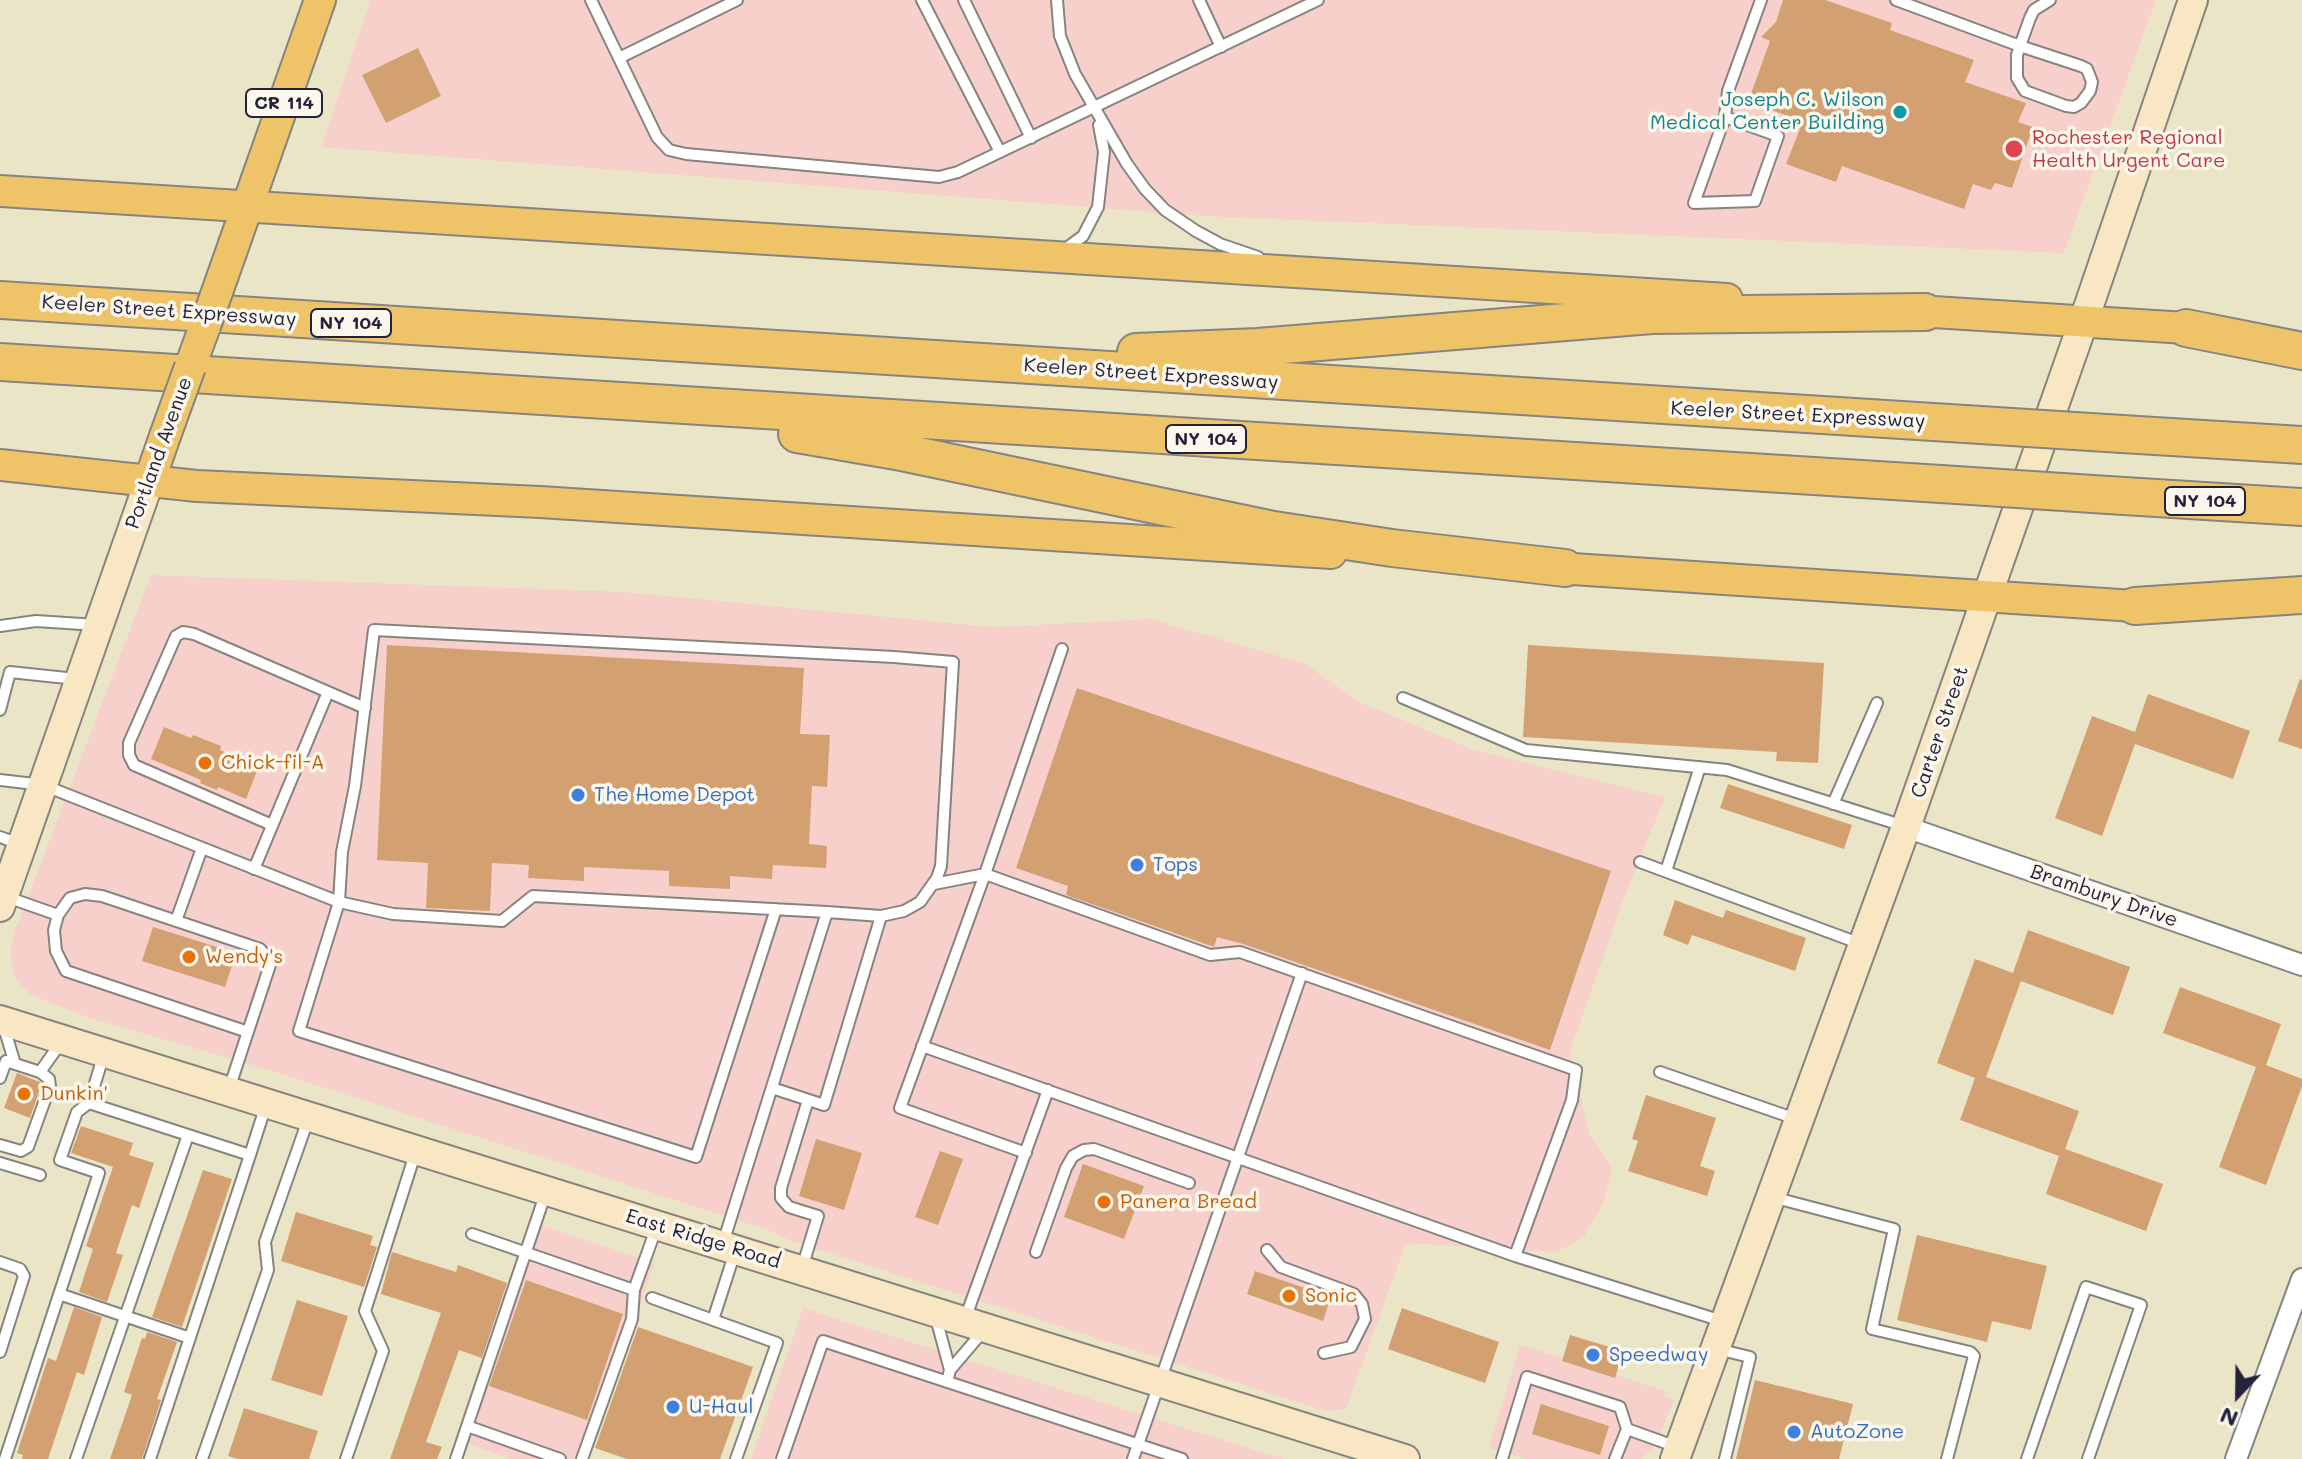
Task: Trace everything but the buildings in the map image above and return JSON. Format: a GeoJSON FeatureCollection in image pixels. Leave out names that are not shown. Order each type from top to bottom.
{"type":"FeatureCollection","features":[{"type":"Feature","properties":{"kind":"highway","name":"Keeler Street Expressway"},"geometry":{"type":"LineString","coordinates":[[0,300],[2302,445]]}},
{"type":"Feature","properties":{"kind":"highway"},"geometry":{"type":"LineString","coordinates":[[702,345],[1047,353],[1167,351],[1258,347],[1652,315],[1925,312]]}},
{"type":"Feature","properties":{"kind":"highway"},"geometry":{"type":"LineString","coordinates":[[2186,328],[2302,351]]}},
{"type":"Feature","properties":{"kind":"highway","name":"NY 104"},"geometry":{"type":"LineString","coordinates":[[0,362],[2302,507]]}},
{"type":"Feature","properties":{"kind":"highway"},"geometry":{"type":"LineString","coordinates":[[470,393],[808,435],[1274,530],[1392,548],[1565,568]]}},
{"type":"Feature","properties":{"kind":"highway"},"geometry":{"type":"LineString","coordinates":[[2135,606],[2302,595]]}},
{"type":"Feature","properties":{"kind":"main road","name":"Portland Avenue"},"geometry":{"type":"LineString","coordinates":[[2,901],[11,841],[43,785],[320,0]]}},
{"type":"Feature","properties":{"kind":"main road","name":"Carter Street"},"geometry":{"type":"LineString","coordinates":[[1677,1453],[1906,827],[2193,0]]}},
{"type":"Feature","properties":{"kind":"main road"},"geometry":{"type":"LineString","coordinates":[[0,191],[2084,320],[2186,328],[2302,343]]}},
{"type":"Feature","properties":{"kind":"main road"},"geometry":{"type":"LineString","coordinates":[[0,465],[231,488],[540,502],[1987,597],[2302,612]]}},
{"type":"Feature","properties":{"kind":"main road","name":"East Ridge Road"},"geometry":{"type":"LineString","coordinates":[[1,1020],[1405,1459]]}},
{"type":"Feature","properties":{"kind":"street","name":"Brambury Drive"},"geometry":{"type":"LineString","coordinates":[[1906,827],[2302,965]]}},
{"type":"Feature","properties":{"kind":"street"},"geometry":{"type":"LineString","coordinates":[[2236,1459],[2302,1279]]}},
{"type":"Feature","properties":{"kind":"lane"},"geometry":{"type":"LineString","coordinates":[[591,0],[660,142],[676,152],[939,177],[958,172],[1031,138],[1318,0]]}},
{"type":"Feature","properties":{"kind":"lane"},"geometry":{"type":"LineString","coordinates":[[619,58],[737,0]]}},
{"type":"Feature","properties":{"kind":"lane"},"geometry":{"type":"LineString","coordinates":[[922,0],[1000,152]]}},
{"type":"Feature","properties":{"kind":"lane"},"geometry":{"type":"LineString","coordinates":[[964,0],[1031,138]]}},
{"type":"Feature","properties":{"kind":"lane"},"geometry":{"type":"LineString","coordinates":[[1057,0],[1062,44],[1081,86],[1133,173],[1158,203],[1207,238],[1233,249],[1326,275]]}},
{"type":"Feature","properties":{"kind":"lane"},"geometry":{"type":"LineString","coordinates":[[1199,0],[1221,47]]}},
{"type":"Feature","properties":{"kind":"lane"},"geometry":{"type":"LineString","coordinates":[[1725,117],[1778,136],[1755,201],[1694,203],[1725,117],[1728,91],[1761,0]]}},
{"type":"Feature","properties":{"kind":"lane"},"geometry":{"type":"LineString","coordinates":[[1896,0],[2020,46],[2087,69],[2092,82],[2086,98],[2074,107],[2025,91],[2017,78],[2020,46],[2034,10],[2050,0]]}},
{"type":"Feature","properties":{"kind":"lane"},"geometry":{"type":"LineString","coordinates":[[1035,255],[1056,253],[1071,247],[1083,236],[1096,214],[1104,152],[1094,108]]}},
{"type":"Feature","properties":{"kind":"lane"},"geometry":{"type":"LineString","coordinates":[[0,626],[36,621],[99,625]]}},
{"type":"Feature","properties":{"kind":"lane"},"geometry":{"type":"LineString","coordinates":[[0,780],[43,785],[339,902],[393,914],[502,921],[533,896],[776,909],[881,916],[904,911],[920,902],[934,884],[943,852],[953,662],[374,630],[355,786],[342,852],[339,902],[299,1031],[696,1157],[776,909]]}},
{"type":"Feature","properties":{"kind":"lane"},"geometry":{"type":"LineString","coordinates":[[272,825],[146,773],[134,765],[129,755],[129,743],[176,636],[183,632],[194,634],[365,708]]}},
{"type":"Feature","properties":{"kind":"lane"},"geometry":{"type":"LineString","coordinates":[[1026,1153],[900,1108],[1062,649]]}},
{"type":"Feature","properties":{"kind":"lane"},"geometry":{"type":"LineString","coordinates":[[0,710],[5,671],[80,680]]}},
{"type":"Feature","properties":{"kind":"lane"},"geometry":{"type":"LineString","coordinates":[[254,869],[328,692]]}},
{"type":"Feature","properties":{"kind":"lane"},"geometry":{"type":"LineString","coordinates":[[1403,698],[1526,750],[1727,770],[1906,827]]}},
{"type":"Feature","properties":{"kind":"lane"},"geometry":{"type":"LineString","coordinates":[[1833,804],[1877,703]]}},
{"type":"Feature","properties":{"kind":"lane"},"geometry":{"type":"LineString","coordinates":[[1666,871],[1700,767]]}},
{"type":"Feature","properties":{"kind":"lane"},"geometry":{"type":"LineString","coordinates":[[176,921],[202,848]]}},
{"type":"Feature","properties":{"kind":"lane"},"geometry":{"type":"LineString","coordinates":[[1640,862],[1863,945]]}},
{"type":"Feature","properties":{"kind":"lane"},"geometry":{"type":"LineString","coordinates":[[934,884],[985,874],[1210,955],[1240,952],[1576,1070],[1572,1100],[1515,1256]]}},
{"type":"Feature","properties":{"kind":"lane"},"geometry":{"type":"LineString","coordinates":[[228,1091],[248,1032],[271,962],[260,949],[102,896],[85,894],[70,898],[58,915],[54,930],[56,951],[66,971],[248,1032]]}},
{"type":"Feature","properties":{"kind":"lane"},"geometry":{"type":"LineString","coordinates":[[2,901],[58,915]]}},
{"type":"Feature","properties":{"kind":"lane"},"geometry":{"type":"LineString","coordinates":[[713,1320],[772,1088],[827,912]]}},
{"type":"Feature","properties":{"kind":"lane"},"geometry":{"type":"LineString","coordinates":[[772,1088],[824,1105],[881,916]]}},
{"type":"Feature","properties":{"kind":"lane"},"geometry":{"type":"LineString","coordinates":[[1133,1459],[1302,973]]}},
{"type":"Feature","properties":{"kind":"lane"},"geometry":{"type":"LineString","coordinates":[[1,1020],[15,1064]]}},
{"type":"Feature","properties":{"kind":"lane"},"geometry":{"type":"LineString","coordinates":[[40,1072],[63,1039]]}},
{"type":"Feature","properties":{"kind":"lane"},"geometry":{"type":"LineString","coordinates":[[922,1046],[1515,1256],[1724,1322]]}},
{"type":"Feature","properties":{"kind":"lane"},"geometry":{"type":"LineString","coordinates":[[5,1459],[99,1173],[60,1160],[77,1112],[89,1103],[104,1052]]}},
{"type":"Feature","properties":{"kind":"lane"},"geometry":{"type":"LineString","coordinates":[[0,1078],[6,1061],[40,1072],[49,1079],[50,1086],[28,1147],[21,1151],[0,1145]]}},
{"type":"Feature","properties":{"kind":"lane"},"geometry":{"type":"LineString","coordinates":[[1660,1072],[1798,1120]]}},
{"type":"Feature","properties":{"kind":"lane"},"geometry":{"type":"LineString","coordinates":[[947,1382],[950,1370],[975,1324],[1048,1090]]}},
{"type":"Feature","properties":{"kind":"lane"},"geometry":{"type":"LineString","coordinates":[[802,1270],[818,1216],[789,1207],[781,1198],[781,1188],[808,1100]]}},
{"type":"Feature","properties":{"kind":"lane"},"geometry":{"type":"LineString","coordinates":[[89,1103],[250,1155]]}},
{"type":"Feature","properties":{"kind":"lane"},"geometry":{"type":"LineString","coordinates":[[150,1459],[267,1103]]}},
{"type":"Feature","properties":{"kind":"lane"},"geometry":{"type":"LineString","coordinates":[[202,1459],[268,1270],[265,1242],[309,1116]]}},
{"type":"Feature","properties":{"kind":"lane"},"geometry":{"type":"LineString","coordinates":[[76,1459],[188,1135]]}},
{"type":"Feature","properties":{"kind":"lane"},"geometry":{"type":"LineString","coordinates":[[346,1459],[383,1351],[365,1311],[417,1149]]}},
{"type":"Feature","properties":{"kind":"lane"},"geometry":{"type":"LineString","coordinates":[[1036,1252],[1066,1168],[1073,1156],[1084,1150],[1094,1149],[1189,1183]]}},
{"type":"Feature","properties":{"kind":"lane"},"geometry":{"type":"LineString","coordinates":[[0,1163],[40,1175]]}},
{"type":"Feature","properties":{"kind":"lane"},"geometry":{"type":"LineString","coordinates":[[456,1459],[547,1190]]}},
{"type":"Feature","properties":{"kind":"lane"},"geometry":{"type":"LineString","coordinates":[[1770,1196],[1894,1229],[1872,1329],[1970,1352],[1974,1356],[1947,1459]]}},
{"type":"Feature","properties":{"kind":"lane"},"geometry":{"type":"LineString","coordinates":[[582,1459],[632,1319],[634,1290],[657,1225]]}},
{"type":"Feature","properties":{"kind":"lane"},"geometry":{"type":"LineString","coordinates":[[472,1234],[634,1290]]}},
{"type":"Feature","properties":{"kind":"lane"},"geometry":{"type":"LineString","coordinates":[[1267,1250],[1281,1267],[1354,1294],[1362,1304],[1365,1319],[1351,1347],[1324,1353]]}},
{"type":"Feature","properties":{"kind":"lane"},"geometry":{"type":"LineString","coordinates":[[0,1262],[20,1269],[24,1276],[0,1352]]}},
{"type":"Feature","properties":{"kind":"lane"},"geometry":{"type":"LineString","coordinates":[[2027,1459],[2086,1287],[2141,1305],[2088,1459]]}},
{"type":"Feature","properties":{"kind":"lane"},"geometry":{"type":"LineString","coordinates":[[59,1294],[190,1338]]}},
{"type":"Feature","properties":{"kind":"lane"},"geometry":{"type":"LineString","coordinates":[[652,1298],[777,1343],[736,1459]]}},
{"type":"Feature","properties":{"kind":"lane"},"geometry":{"type":"LineString","coordinates":[[934,1312],[950,1370]]}},
{"type":"Feature","properties":{"kind":"lane"},"geometry":{"type":"LineString","coordinates":[[782,1459],[823,1341],[1182,1459]]}},
{"type":"Feature","properties":{"kind":"lane"},"geometry":{"type":"LineString","coordinates":[[1715,1349],[1750,1357],[1725,1459]]}},
{"type":"Feature","properties":{"kind":"lane"},"geometry":{"type":"LineString","coordinates":[[1502,1459],[1527,1377],[1620,1407],[1627,1429],[1615,1459]]}},
{"type":"Feature","properties":{"kind":"lane"},"geometry":{"type":"LineString","coordinates":[[467,1426],[560,1459]]}},
{"type":"Feature","properties":{"kind":"lane"},"geometry":{"type":"LineString","coordinates":[[1627,1429],[1677,1453]]}},
{"type":"Feature","properties":{"kind":"shaded area"},"geometry":{"type":"Polygon","coordinates":[[[371,0],[2156,0],[2064,253],[1204,216],[321,147],[371,0]]]}},
{"type":"Feature","properties":{"kind":"shaded area"},"geometry":{"type":"Polygon","coordinates":[[[151,575],[625,592],[993,627],[1150,619],[1303,663],[1362,703],[1474,750],[1665,797],[1624,898],[1570,1051],[1589,1133],[1612,1168],[1604,1201],[1584,1237],[1557,1252],[1406,1243],[1346,1409],[1326,1411],[791,1241],[768,1230],[263,1068],[86,1017],[29,994],[14,976],[10,951],[15,931],[151,575]]]}},
{"type":"Feature","properties":{"kind":"shaded area"},"geometry":{"type":"Polygon","coordinates":[[[530,1221],[654,1263],[587,1459],[510,1459],[455,1439],[530,1221]]]}},
{"type":"Feature","properties":{"kind":"shaded area"},"geometry":{"type":"Polygon","coordinates":[[[803,1308],[1117,1407],[1284,1459],[751,1459],[803,1308]]]}},
{"type":"Feature","properties":{"kind":"shaded area"},"geometry":{"type":"Polygon","coordinates":[[[1570,1335],[1623,1351],[1616,1375],[1666,1391],[1665,1396],[1674,1400],[1656,1444],[1642,1459],[1525,1459],[1489,1448],[1520,1345],[1563,1358],[1570,1335]]]}},
{"type":"Feature","properties":{"kind":"place","name":"Joseph C. Wilson Medical Center Building"},"geometry":{"type":"Point","coordinates":[1900,112]}},
{"type":"Feature","properties":{"kind":"place","name":"Rochester Regional Health Urgent Care"},"geometry":{"type":"Point","coordinates":[2014,149]}},
{"type":"Feature","properties":{"kind":"place","name":"Chick-fil-A"},"geometry":{"type":"Point","coordinates":[205,763]}},
{"type":"Feature","properties":{"kind":"place","name":"The Home Depot"},"geometry":{"type":"Point","coordinates":[578,795]}},
{"type":"Feature","properties":{"kind":"place","name":"Tops"},"geometry":{"type":"Point","coordinates":[1137,865]}},
{"type":"Feature","properties":{"kind":"place","name":"Wendy's"},"geometry":{"type":"Point","coordinates":[189,957]}},
{"type":"Feature","properties":{"kind":"place","name":"Dunkin'"},"geometry":{"type":"Point","coordinates":[24,1094]}},
{"type":"Feature","properties":{"kind":"place","name":"Panera Bread"},"geometry":{"type":"Point","coordinates":[1104,1202]}},
{"type":"Feature","properties":{"kind":"place","name":"Sonic"},"geometry":{"type":"Point","coordinates":[1289,1296]}},
{"type":"Feature","properties":{"kind":"place","name":"Speedway"},"geometry":{"type":"Point","coordinates":[1593,1355]}},
{"type":"Feature","properties":{"kind":"place","name":"U-Haul"},"geometry":{"type":"Point","coordinates":[673,1407]}},
{"type":"Feature","properties":{"kind":"place","name":"AutoZone"},"geometry":{"type":"Point","coordinates":[1794,1432]}}]}
